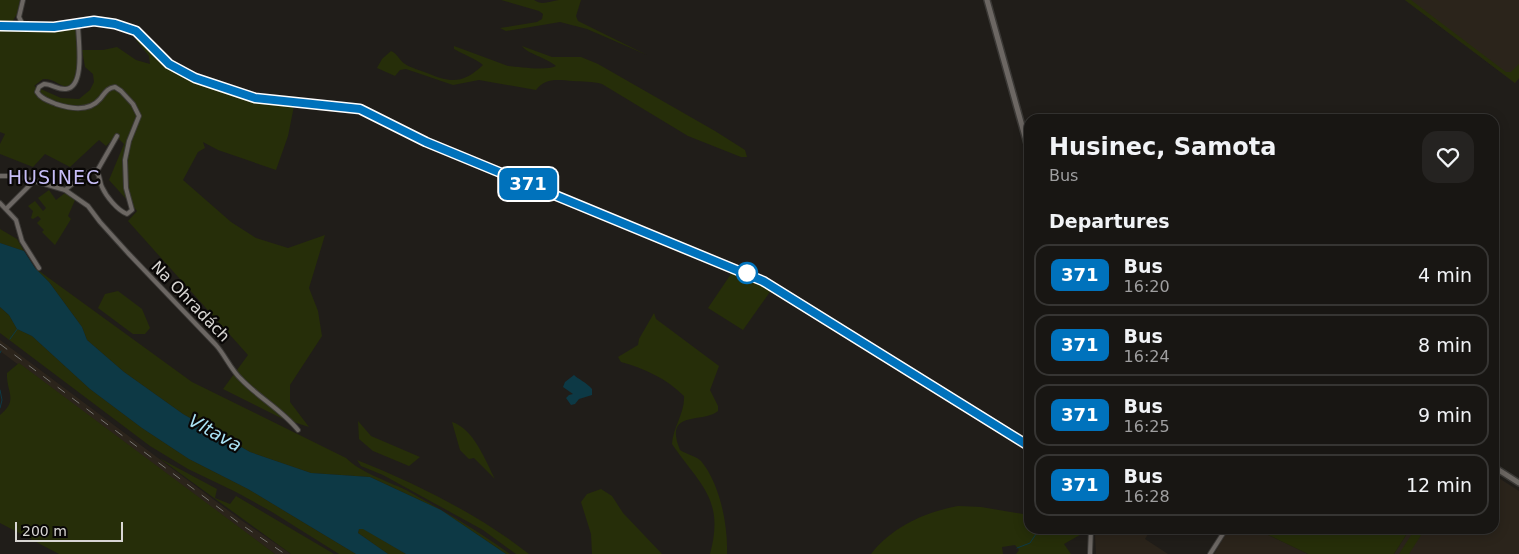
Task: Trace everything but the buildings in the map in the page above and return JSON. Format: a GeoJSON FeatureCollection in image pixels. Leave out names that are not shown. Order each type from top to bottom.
{"type":"FeatureCollection","features":[{"type":"Feature","properties":{"kind":"street"},"geometry":{"type":"LineString","coordinates":[[13,27],[19,17],[23,0]]}},
{"type":"Feature","properties":{"kind":"street"},"geometry":{"type":"LineString","coordinates":[[987,0],[1024,133]]}},
{"type":"Feature","properties":{"kind":"street"},"geometry":{"type":"LineString","coordinates":[[19,17],[24,27]]}},
{"type":"Feature","properties":{"kind":"street"},"geometry":{"type":"LineString","coordinates":[[0,26],[54,27],[102,22],[135,30],[169,64],[181,71],[255,98],[360,109],[426,142],[763,281],[1024,443]]}},
{"type":"Feature","properties":{"kind":"street"},"geometry":{"type":"LineString","coordinates":[[78,24],[78,82],[65,90],[44,84],[39,86],[37,92],[40,97],[49,101],[77,109],[92,105],[107,90],[114,87],[121,91],[138,110],[139,120],[128,141],[126,160],[126,188],[132,208],[131,212],[127,214],[120,210],[104,191],[96,171]]}},
{"type":"Feature","properties":{"kind":"street"},"geometry":{"type":"LineString","coordinates":[[96,171],[117,136]]}},
{"type":"Feature","properties":{"kind":"street"},"geometry":{"type":"LineString","coordinates":[[65,190],[88,171],[96,171]]}},
{"type":"Feature","properties":{"kind":"street","name":"Na Ohradách"},"geometry":{"type":"LineString","coordinates":[[0,176],[17,176],[65,190],[90,208],[128,253],[220,349],[239,378],[282,412],[298,430]]}},
{"type":"Feature","properties":{"kind":"street"},"geometry":{"type":"LineString","coordinates":[[7,208],[34,181]]}},
{"type":"Feature","properties":{"kind":"street"},"geometry":{"type":"LineString","coordinates":[[0,203],[7,208],[16,220],[22,241],[39,268]]}},
{"type":"Feature","properties":{"kind":"street"},"geometry":{"type":"LineString","coordinates":[[1499,470],[1519,483]]}},
{"type":"Feature","properties":{"kind":"street"},"geometry":{"type":"LineString","coordinates":[[1090,554],[1091,534]]}},
{"type":"Feature","properties":{"kind":"street"},"geometry":{"type":"LineString","coordinates":[[1210,554],[1223,534]]}},
{"type":"Feature","properties":{"kind":"shaded area"},"geometry":{"type":"Polygon","coordinates":[[[1405,0],[1519,0],[1519,78],[1515,83],[1405,0]]]}},
{"type":"Feature","properties":{"kind":"shaded area"},"geometry":{"type":"Polygon","coordinates":[[[0,340],[241,520],[291,554],[275,554],[209,507],[0,351],[0,340]]]}},
{"type":"Feature","properties":{"kind":"shaded area"},"geometry":{"type":"Polygon","coordinates":[[[1499,478],[1519,491],[1519,554],[1394,554],[1407,534],[1499,534],[1499,478]]]}},
{"type":"Feature","properties":{"kind":"shaded area"},"geometry":{"type":"Polygon","coordinates":[[[1148,534],[1145,539],[1168,554],[1096,554],[1095,535],[1148,534]]]}},
{"type":"Feature","properties":{"kind":"shaded area"},"geometry":{"type":"Polygon","coordinates":[[[1226,534],[1266,534],[1308,554],[1214,554],[1226,534]]]}},
{"type":"Feature","properties":{"kind":"green space"},"geometry":{"type":"Polygon","coordinates":[[[0,0],[20,0],[17,14],[12,22],[0,22],[0,0]]]}},
{"type":"Feature","properties":{"kind":"green space"},"geometry":{"type":"Polygon","coordinates":[[[501,0],[534,0],[543,3],[559,0],[581,0],[576,16],[578,21],[647,55],[587,29],[560,22],[506,31],[500,28],[537,22],[542,19],[543,14],[539,11],[501,0]]]}},
{"type":"Feature","properties":{"kind":"green space"},"geometry":{"type":"Polygon","coordinates":[[[1405,0],[1411,0],[1506,72],[1511,72],[1519,64],[1519,78],[1515,83],[1405,0]]]}},
{"type":"Feature","properties":{"kind":"green space"},"geometry":{"type":"Polygon","coordinates":[[[73,28],[76,31],[78,62],[72,83],[67,87],[43,79],[34,86],[61,98],[79,99],[90,90],[94,82],[93,74],[85,67],[82,50],[103,50],[117,47],[136,60],[150,64],[149,56],[136,40],[151,39],[180,68],[184,76],[255,103],[294,106],[288,136],[276,170],[218,150],[203,142],[205,148],[198,152],[183,180],[231,222],[256,238],[288,248],[325,235],[309,288],[318,311],[322,336],[290,385],[290,402],[309,427],[281,418],[223,389],[248,355],[128,221],[137,211],[109,180],[124,144],[116,136],[106,146],[99,140],[70,167],[45,154],[33,167],[0,154],[0,144],[5,134],[0,132],[0,30],[44,31],[73,28]]]}},
{"type":"Feature","properties":{"kind":"green space"},"geometry":{"type":"Polygon","coordinates":[[[454,46],[508,66],[526,68],[556,66],[524,49],[522,46],[552,57],[581,57],[598,64],[715,131],[745,150],[747,157],[741,157],[688,136],[598,83],[553,80],[544,83],[536,90],[479,80],[453,85],[406,69],[400,70],[395,76],[377,68],[382,59],[391,51],[407,65],[443,79],[463,79],[483,65],[454,49],[454,46]]]}},
{"type":"Feature","properties":{"kind":"green space"},"geometry":{"type":"Polygon","coordinates":[[[49,190],[56,200],[65,193],[75,200],[68,216],[71,219],[55,245],[42,232],[44,230],[37,223],[41,219],[38,216],[33,219],[31,218],[33,211],[28,206],[35,201],[43,211],[46,208],[38,198],[49,190]]]}},
{"type":"Feature","properties":{"kind":"green space"},"geometry":{"type":"Polygon","coordinates":[[[0,229],[17,239],[24,251],[0,243],[0,229]]]}},
{"type":"Feature","properties":{"kind":"green space"},"geometry":{"type":"Polygon","coordinates":[[[35,268],[192,382],[346,458],[366,472],[406,490],[459,520],[510,554],[506,554],[441,510],[370,477],[311,473],[250,452],[183,414],[124,372],[87,340],[82,327],[49,282],[35,268]]]}},
{"type":"Feature","properties":{"kind":"green space"},"geometry":{"type":"Polygon","coordinates":[[[733,271],[772,289],[743,330],[708,308],[733,271]]]}},
{"type":"Feature","properties":{"kind":"green space"},"geometry":{"type":"Polygon","coordinates":[[[118,291],[142,309],[150,328],[145,334],[133,334],[98,308],[105,294],[118,291]]]}},
{"type":"Feature","properties":{"kind":"green space"},"geometry":{"type":"Polygon","coordinates":[[[0,307],[9,315],[17,329],[32,336],[90,389],[142,428],[189,459],[248,489],[356,554],[339,554],[272,512],[188,469],[150,446],[0,333],[0,307]]]}},
{"type":"Feature","properties":{"kind":"green space"},"geometry":{"type":"Polygon","coordinates":[[[654,313],[656,319],[719,366],[710,390],[718,406],[718,411],[711,415],[681,423],[677,428],[676,437],[680,450],[701,461],[713,481],[722,505],[727,554],[710,554],[714,535],[712,506],[700,482],[672,444],[674,432],[683,408],[684,396],[663,379],[638,367],[621,362],[618,357],[638,345],[639,339],[654,313]]]}},
{"type":"Feature","properties":{"kind":"green space"},"geometry":{"type":"Polygon","coordinates":[[[19,363],[275,554],[59,554],[0,523],[0,415],[6,410],[10,400],[7,373],[19,363]]]}},
{"type":"Feature","properties":{"kind":"green space"},"geometry":{"type":"Polygon","coordinates":[[[358,421],[371,436],[420,457],[409,466],[373,451],[359,439],[358,421]]]}},
{"type":"Feature","properties":{"kind":"green space"},"geometry":{"type":"Polygon","coordinates":[[[452,422],[467,431],[473,438],[495,479],[474,458],[469,459],[460,450],[452,422]]]}},
{"type":"Feature","properties":{"kind":"green space"},"geometry":{"type":"Polygon","coordinates":[[[159,458],[217,489],[215,498],[230,504],[236,496],[334,554],[291,554],[159,458]]]}},
{"type":"Feature","properties":{"kind":"green space"},"geometry":{"type":"Polygon","coordinates":[[[357,460],[402,479],[468,513],[529,554],[516,554],[483,530],[383,475],[361,466],[357,460]]]}},
{"type":"Feature","properties":{"kind":"green space"},"geometry":{"type":"Polygon","coordinates":[[[601,489],[612,496],[623,513],[662,554],[592,554],[591,534],[581,502],[587,494],[601,489]]]}},
{"type":"Feature","properties":{"kind":"green space"},"geometry":{"type":"Polygon","coordinates":[[[958,506],[981,507],[1024,514],[1024,534],[1082,534],[1064,544],[1071,554],[1016,554],[1019,550],[1015,545],[1002,547],[1003,554],[871,554],[879,544],[910,522],[933,512],[958,506]]]}},
{"type":"Feature","properties":{"kind":"green space"},"geometry":{"type":"Polygon","coordinates":[[[359,529],[364,529],[406,554],[388,554],[358,533],[359,529]]]}},
{"type":"Feature","properties":{"kind":"green space"},"geometry":{"type":"Polygon","coordinates":[[[1266,534],[1407,534],[1394,554],[1308,554],[1266,534]]]}},
{"type":"Feature","properties":{"kind":"green space"},"geometry":{"type":"Polygon","coordinates":[[[1412,534],[1422,534],[1409,554],[1399,554],[1412,534]]]}},
{"type":"Feature","properties":{"kind":"water","name":"Vltava"},"geometry":{"type":"Polygon","coordinates":[[[0,243],[24,251],[35,268],[49,282],[82,327],[87,340],[124,372],[183,414],[250,452],[311,473],[370,477],[441,510],[506,554],[406,554],[363,529],[359,529],[358,533],[388,554],[356,554],[248,489],[189,459],[142,428],[90,389],[32,336],[17,329],[9,315],[0,307],[0,243]]]}},
{"type":"Feature","properties":{"kind":"water"},"geometry":{"type":"Polygon","coordinates":[[[574,375],[592,389],[592,395],[579,399],[575,404],[571,405],[566,398],[573,394],[563,387],[565,382],[574,375]]]}},
{"type":"Feature","properties":{"kind":"waterway"},"geometry":{"type":"LineString","coordinates":[[10,339],[18,328]]}},
{"type":"Feature","properties":{"kind":"waterway"},"geometry":{"type":"LineString","coordinates":[[0,390],[2,400],[0,408]]}},
{"type":"Feature","properties":{"kind":"waterway"},"geometry":{"type":"LineString","coordinates":[[1017,548],[1030,543],[1036,534]]}},
{"type":"Feature","properties":{"kind":"railway"},"geometry":{"type":"LineString","coordinates":[[0,344],[239,523],[285,554]]}},
{"type":"Feature","properties":{"kind":"bus line","name":"371"},"geometry":{"type":"LineString","coordinates":[[0,26],[54,27],[94,21],[115,24],[136,31],[169,64],[195,78],[255,98],[360,109],[426,142],[763,281],[1024,443]]}},
{"type":"Feature","properties":{"kind":"district","name":"HUSINEC"},"geometry":{"type":"Point","coordinates":[54,177]}}]}
